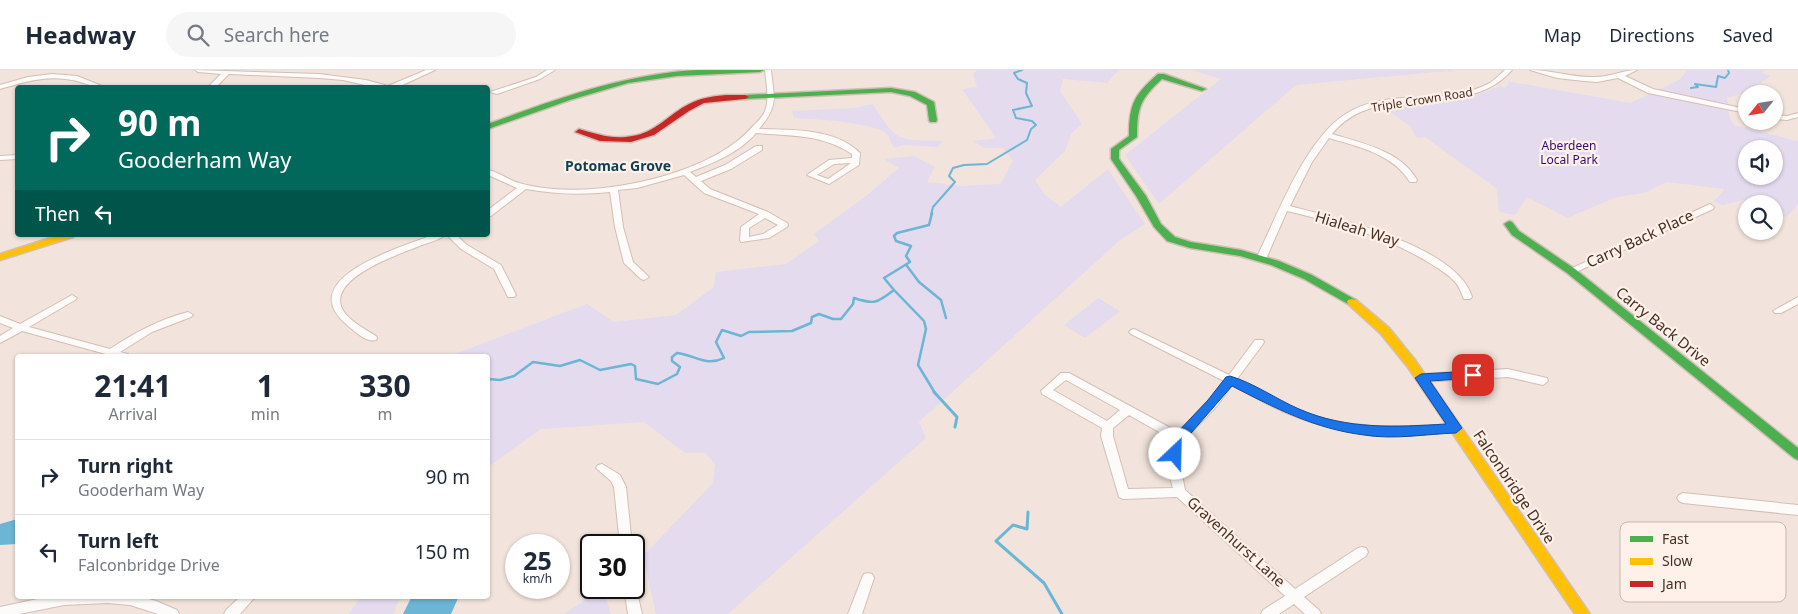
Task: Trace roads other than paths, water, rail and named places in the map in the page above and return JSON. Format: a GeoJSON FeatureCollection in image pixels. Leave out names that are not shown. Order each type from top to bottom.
{"type":"FeatureCollection","features":[{"type":"Feature","properties":{"kind":"street"},"geometry":{"type":"LineString","coordinates":[[198,70],[336,73],[366,79],[381,85]]}},
{"type":"Feature","properties":{"kind":"street"},"geometry":{"type":"LineString","coordinates":[[395,85],[432,70]]}},
{"type":"Feature","properties":{"kind":"street"},"geometry":{"type":"LineString","coordinates":[[490,91],[538,78],[552,70]]}},
{"type":"Feature","properties":{"kind":"street"},"geometry":{"type":"LineString","coordinates":[[490,126],[588,92],[634,79],[677,73],[760,70]]}},
{"type":"Feature","properties":{"kind":"street"},"geometry":{"type":"LineString","coordinates":[[490,173],[501,180],[523,187],[566,193],[614,190],[684,171],[725,154],[756,131],[767,114],[770,95],[768,70]]}},
{"type":"Feature","properties":{"kind":"street","name":"Triple Crown Road"},"geometry":{"type":"LineString","coordinates":[[1261,259],[1313,154],[1346,117],[1358,110],[1388,103],[1476,92],[1496,83],[1509,70]]}},
{"type":"Feature","properties":{"kind":"street"},"geometry":{"type":"LineString","coordinates":[[1533,70],[1582,79],[1619,76],[1634,70]]}},
{"type":"Feature","properties":{"kind":"street"},"geometry":{"type":"LineString","coordinates":[[213,85],[227,72]]}},
{"type":"Feature","properties":{"kind":"street"},"geometry":{"type":"LineString","coordinates":[[0,87],[40,77],[70,75],[85,78],[98,85]]}},
{"type":"Feature","properties":{"kind":"street","name":"Falconbridge Drive"},"geometry":{"type":"LineString","coordinates":[[1202,89],[1162,76],[1141,94],[1133,108],[1133,137],[1115,149],[1115,160],[1142,197],[1157,226],[1170,238],[1189,244],[1222,249],[1261,259],[1307,277],[1355,304],[1393,339],[1583,614]]}},
{"type":"Feature","properties":{"kind":"street"},"geometry":{"type":"LineString","coordinates":[[1619,76],[1651,91],[1738,110]]}},
{"type":"Feature","properties":{"kind":"street"},"geometry":{"type":"LineString","coordinates":[[580,132],[606,142],[633,139],[659,129],[681,110],[701,101],[877,89],[903,91],[931,104],[933,120]]}},
{"type":"Feature","properties":{"kind":"street"},"geometry":{"type":"LineString","coordinates":[[1783,118],[1798,115]]}},
{"type":"Feature","properties":{"kind":"street"},"geometry":{"type":"LineString","coordinates":[[756,131],[813,135],[836,140],[856,153],[856,160],[856,164],[829,182],[811,175],[832,162],[856,160]]}},
{"type":"Feature","properties":{"kind":"street"},"geometry":{"type":"LineString","coordinates":[[1328,135],[1358,144],[1391,159],[1407,169],[1413,180]]}},
{"type":"Feature","properties":{"kind":"street"},"geometry":{"type":"LineString","coordinates":[[695,181],[728,167],[759,148]]}},
{"type":"Feature","properties":{"kind":"street"},"geometry":{"type":"LineString","coordinates":[[0,158],[15,157]]}},
{"type":"Feature","properties":{"kind":"street"},"geometry":{"type":"LineString","coordinates":[[684,171],[695,181],[722,198],[741,203],[765,214]]}},
{"type":"Feature","properties":{"kind":"street"},"geometry":{"type":"LineString","coordinates":[[490,212],[523,187]]}},
{"type":"Feature","properties":{"kind":"street"},"geometry":{"type":"LineString","coordinates":[[614,190],[619,227],[629,263],[644,277]]}},
{"type":"Feature","properties":{"kind":"street","name":"Carry Back Place"},"geometry":{"type":"LineString","coordinates":[[1570,271],[1710,207]]}},
{"type":"Feature","properties":{"kind":"street","name":"Hialeah Way"},"geometry":{"type":"LineString","coordinates":[[1286,208],[1366,228],[1407,245],[1424,254],[1461,283],[1467,297]]}},
{"type":"Feature","properties":{"kind":"street","name":"Carry Back Drive"},"geometry":{"type":"LineString","coordinates":[[1509,224],[1525,240],[1570,271],[1798,455]]}},
{"type":"Feature","properties":{"kind":"street"},"geometry":{"type":"LineString","coordinates":[[0,256],[63,237]]}},
{"type":"Feature","properties":{"kind":"street"},"geometry":{"type":"LineString","coordinates":[[372,338],[353,325],[336,305],[335,293],[344,280],[366,266],[436,237]]}},
{"type":"Feature","properties":{"kind":"street"},"geometry":{"type":"LineString","coordinates":[[453,237],[464,248],[498,266],[511,295]]}},
{"type":"Feature","properties":{"kind":"street"},"geometry":{"type":"LineString","coordinates":[[0,340],[72,298]]}},
{"type":"Feature","properties":{"kind":"street"},"geometry":{"type":"LineString","coordinates":[[1778,311],[1798,300]]}},
{"type":"Feature","properties":{"kind":"street"},"geometry":{"type":"LineString","coordinates":[[113,352],[141,333],[169,320],[188,315]]}},
{"type":"Feature","properties":{"kind":"street"},"geometry":{"type":"LineString","coordinates":[[0,319],[21,328],[118,354]]}},
{"type":"Feature","properties":{"kind":"street"},"geometry":{"type":"LineString","coordinates":[[1134,332],[1296,413],[1322,422],[1345,428],[1384,432],[1456,428]]}},
{"type":"Feature","properties":{"kind":"street"},"geometry":{"type":"LineString","coordinates":[[1108,426],[1046,391],[1065,374],[1179,438],[1212,403],[1259,342]]}},
{"type":"Feature","properties":{"kind":"street"},"geometry":{"type":"LineString","coordinates":[[1421,378],[1508,373],[1543,381]]}},
{"type":"Feature","properties":{"kind":"street"},"geometry":{"type":"LineString","coordinates":[[1128,410],[1108,426],[1107,436],[1123,494],[1180,492]]}},
{"type":"Feature","properties":{"kind":"street","name":"Gravenhurst Lane"},"geometry":{"type":"LineString","coordinates":[[1179,438],[1176,444],[1174,464],[1175,478],[1180,492],[1314,614]]}},
{"type":"Feature","properties":{"kind":"street"},"geometry":{"type":"LineString","coordinates":[[602,468],[616,478],[620,487],[625,534]]}},
{"type":"Feature","properties":{"kind":"street"},"geometry":{"type":"LineString","coordinates":[[1683,498],[1773,509],[1798,510]]}},
{"type":"Feature","properties":{"kind":"street"},"geometry":{"type":"LineString","coordinates":[[1268,614],[1362,552]]}},
{"type":"Feature","properties":{"kind":"street"},"geometry":{"type":"LineString","coordinates":[[854,614],[868,578]]}},
{"type":"Feature","properties":{"kind":"street"},"geometry":{"type":"LineString","coordinates":[[0,613],[40,603],[69,599]]}},
{"type":"Feature","properties":{"kind":"street"},"geometry":{"type":"LineString","coordinates":[[128,599],[147,603],[172,614]]}},
{"type":"Feature","properties":{"kind":"street"},"geometry":{"type":"LineString","coordinates":[[231,614],[247,599]]}},
{"type":"Feature","properties":{"kind":"street"},"geometry":{"type":"LineString","coordinates":[[633,599],[636,614]]}},
{"type":"Feature","properties":{"kind":"water"},"geometry":{"type":"Polygon","coordinates":[[[15,520],[15,544],[0,545],[0,524],[15,520]]]}},
{"type":"Feature","properties":{"kind":"water"},"geometry":{"type":"Polygon","coordinates":[[[410,599],[458,599],[451,614],[403,614],[410,599]]]}},
{"type":"Feature","properties":{"kind":"waterway"},"geometry":{"type":"LineString","coordinates":[[931,215],[933,207],[955,182],[949,176],[953,168],[964,165],[987,164],[1027,140],[1031,129],[1036,125],[1032,121],[1016,118],[1013,110],[1032,106],[1026,93],[1027,83],[1018,79],[1014,73],[1022,70]]}},
{"type":"Feature","properties":{"kind":"waterway"},"geometry":{"type":"LineString","coordinates":[[1691,88],[1698,87],[1695,84],[1716,87],[1718,76],[1725,78],[1729,73],[1728,70]]}},
{"type":"Feature","properties":{"kind":"waterway"},"geometry":{"type":"LineString","coordinates":[[894,290],[884,278],[910,262],[906,256],[911,246],[896,241],[894,236],[897,233],[929,225],[932,213]]}},
{"type":"Feature","properties":{"kind":"waterway"},"geometry":{"type":"LineString","coordinates":[[907,266],[919,282],[941,300],[946,318]]}},
{"type":"Feature","properties":{"kind":"waterway"},"geometry":{"type":"LineString","coordinates":[[490,379],[500,380],[514,376],[533,362],[560,366],[580,360],[600,370],[631,364],[635,366],[636,379],[658,384],[677,374],[680,367],[672,361],[672,357],[677,353],[706,361],[724,358],[716,342],[722,330],[741,336],[749,332],[792,331],[811,323],[812,317],[819,314],[833,319],[841,319],[853,304],[854,298],[867,302],[876,302],[894,290]]}},
{"type":"Feature","properties":{"kind":"waterway"},"geometry":{"type":"LineString","coordinates":[[894,290],[924,321],[926,329],[918,365],[935,393]]}},
{"type":"Feature","properties":{"kind":"waterway"},"geometry":{"type":"LineString","coordinates":[[934,392],[957,417],[955,427]]}},
{"type":"Feature","properties":{"kind":"waterway"},"geometry":{"type":"LineString","coordinates":[[1028,512],[1027,529],[1013,525],[996,541],[1044,583],[1062,614]]}},
{"type":"Feature","properties":{"kind":"district","name":"Potomac Grove"},"geometry":{"type":"Point","coordinates":[618,166]}},
{"type":"Feature","properties":{"kind":"park label","name":"Aberdeen Local Park"},"geometry":{"type":"Point","coordinates":[1569,153]}}]}
